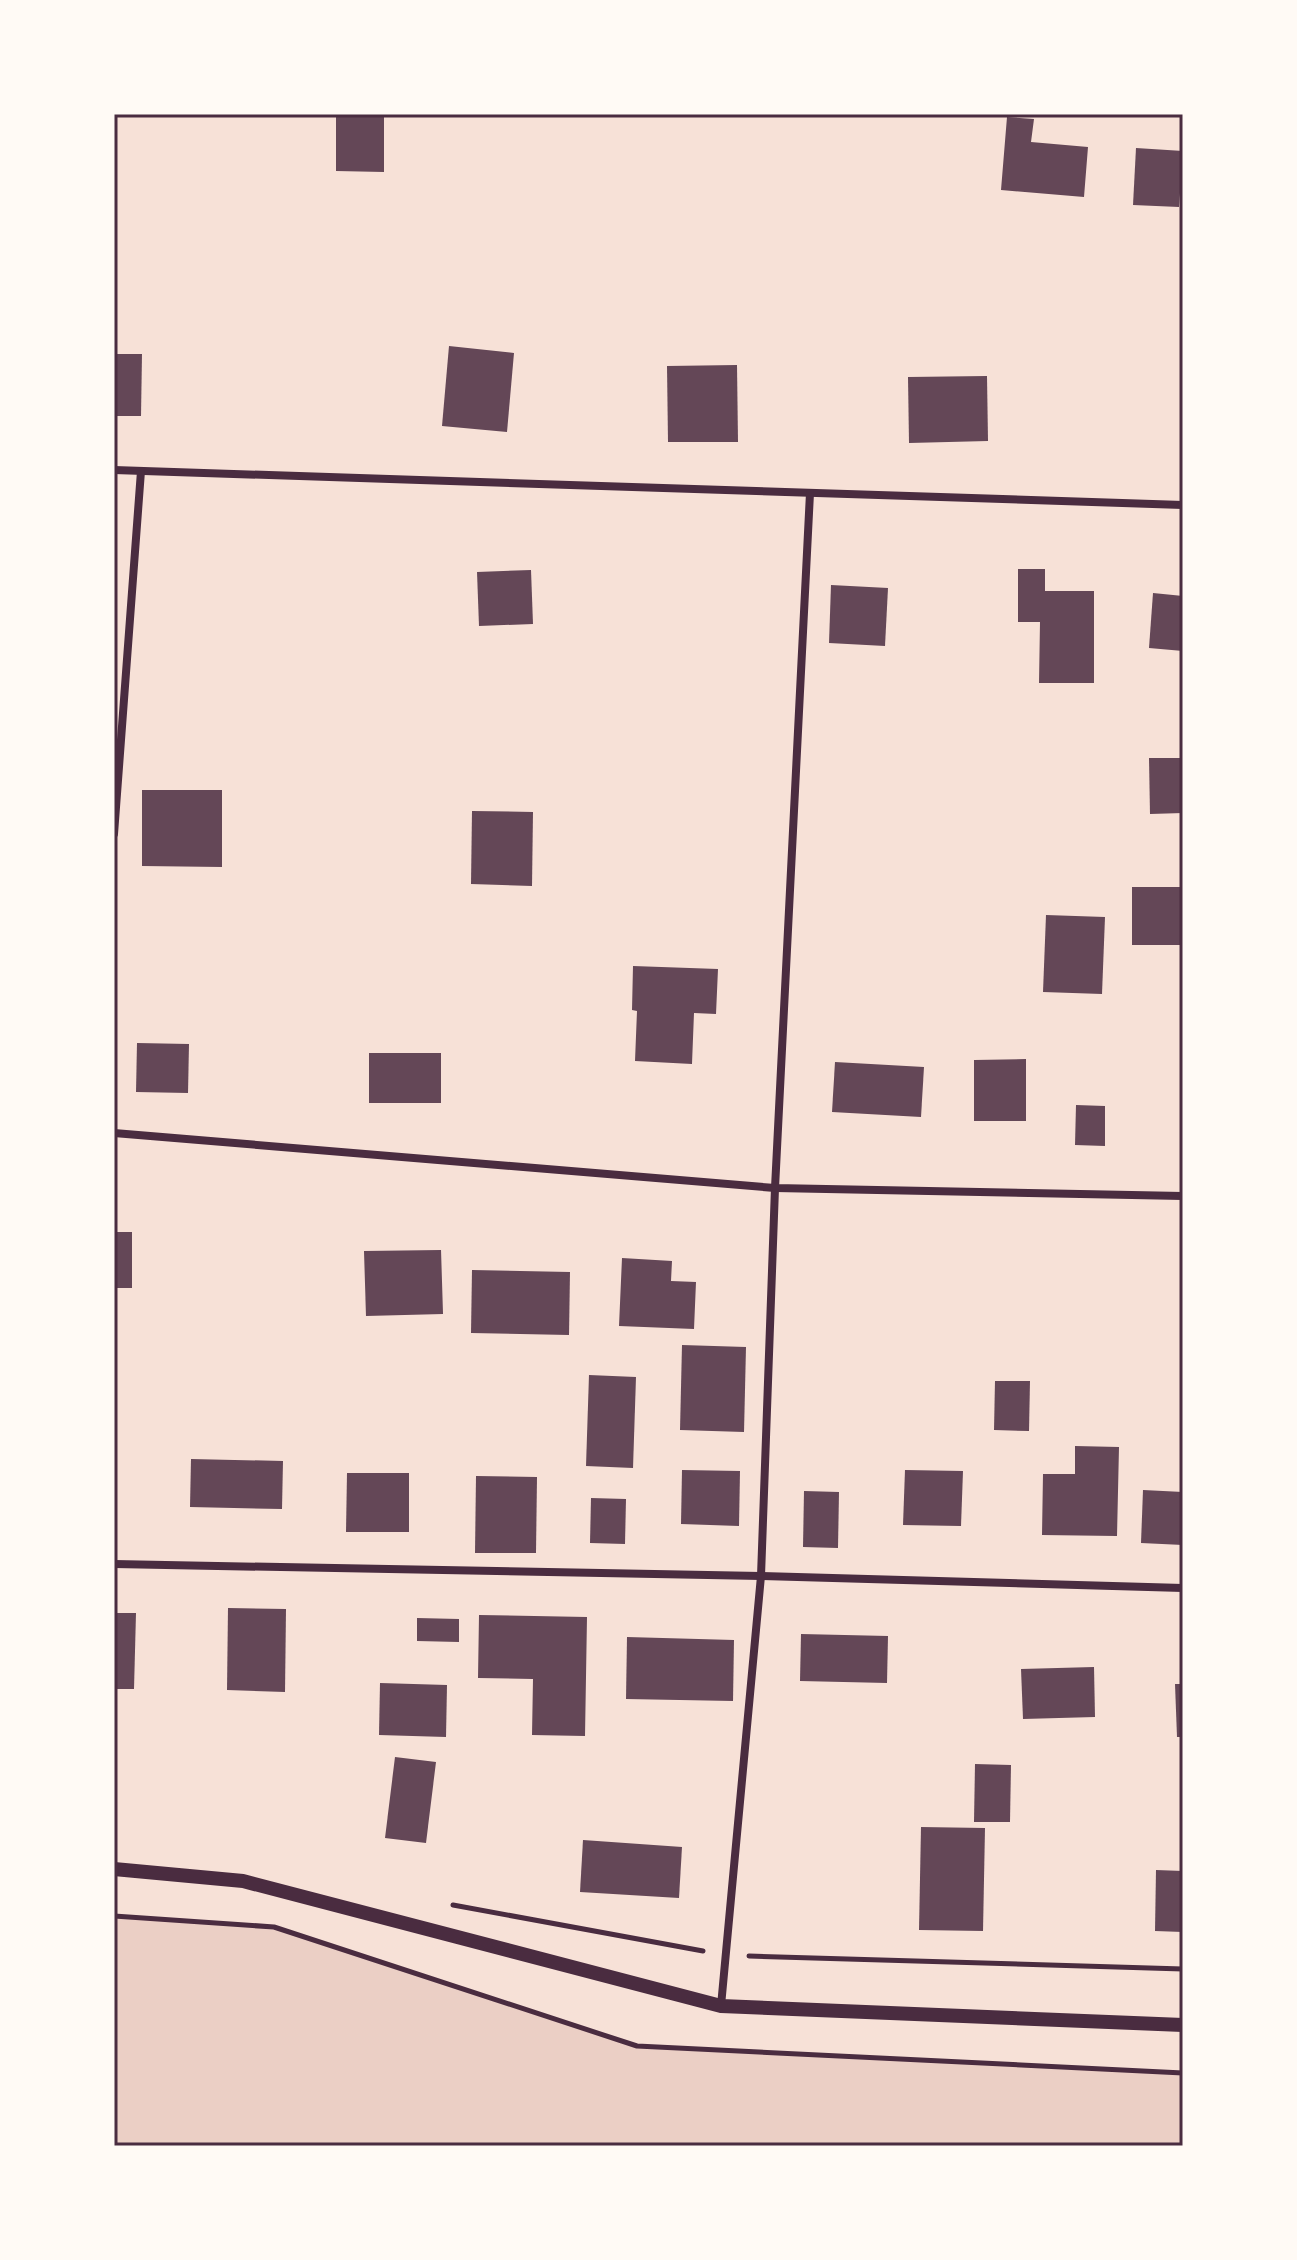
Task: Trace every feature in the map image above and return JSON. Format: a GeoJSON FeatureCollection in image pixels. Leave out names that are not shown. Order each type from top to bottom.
{"type":"FeatureCollection","features":[{"type":"Feature","properties":{"kind":"street"},"geometry":{"type":"LineString","coordinates":[[114,470],[1183,505]]}},
{"type":"Feature","properties":{"kind":"street"},"geometry":{"type":"LineString","coordinates":[[114,834],[141,471]]}},
{"type":"Feature","properties":{"kind":"street"},"geometry":{"type":"LineString","coordinates":[[721,2006],[761,1576],[775,1188],[810,493]]}},
{"type":"Feature","properties":{"kind":"street"},"geometry":{"type":"LineString","coordinates":[[114,1133],[775,1188],[1183,1196]]}},
{"type":"Feature","properties":{"kind":"street"},"geometry":{"type":"LineString","coordinates":[[114,1564],[761,1576],[1183,1588]]}},
{"type":"Feature","properties":{"kind":"street"},"geometry":{"type":"LineString","coordinates":[[114,1869],[243,1881],[721,2006],[1183,2025]]}},
{"type":"Feature","properties":{"kind":"path"},"geometry":{"type":"LineString","coordinates":[[443,1903],[726,1955],[1183,1969]]}},
{"type":"Feature","properties":{"kind":"shaded area"},"geometry":{"type":"Polygon","coordinates":[[[114,1916],[274,1927],[637,2046],[1183,2073],[1183,2146],[114,2146],[114,1916]]]}},
{"type":"Feature","properties":{"kind":"building"},"geometry":{"type":"Polygon","coordinates":[[[336,114],[384,114],[384,172],[336,171],[336,114]]]}},
{"type":"Feature","properties":{"kind":"building"},"geometry":{"type":"Polygon","coordinates":[[[1007,117],[1034,119],[1031,142],[1088,147],[1084,197],[1001,190],[1007,117]]]}},
{"type":"Feature","properties":{"kind":"building"},"geometry":{"type":"Polygon","coordinates":[[[1136,148],[1183,151],[1179,207],[1133,205],[1136,148]]]}},
{"type":"Feature","properties":{"kind":"building"},"geometry":{"type":"Polygon","coordinates":[[[449,346],[514,353],[507,432],[442,426],[449,346]]]}},
{"type":"Feature","properties":{"kind":"building"},"geometry":{"type":"Polygon","coordinates":[[[114,354],[142,354],[141,416],[114,416],[114,354]]]}},
{"type":"Feature","properties":{"kind":"building"},"geometry":{"type":"Polygon","coordinates":[[[737,365],[738,442],[668,442],[667,366],[737,365]]]}},
{"type":"Feature","properties":{"kind":"building"},"geometry":{"type":"Polygon","coordinates":[[[987,376],[988,441],[909,443],[908,377],[987,376]]]}},
{"type":"Feature","properties":{"kind":"building"},"geometry":{"type":"Polygon","coordinates":[[[1018,569],[1045,569],[1045,591],[1094,591],[1094,683],[1039,683],[1040,622],[1018,622],[1018,569]]]}},
{"type":"Feature","properties":{"kind":"building"},"geometry":{"type":"Polygon","coordinates":[[[531,570],[533,624],[479,626],[477,572],[531,570]]]}},
{"type":"Feature","properties":{"kind":"building"},"geometry":{"type":"Polygon","coordinates":[[[831,585],[888,588],[885,646],[829,643],[831,585]]]}},
{"type":"Feature","properties":{"kind":"building"},"geometry":{"type":"Polygon","coordinates":[[[1153,593],[1183,596],[1183,651],[1149,648],[1153,593]]]}},
{"type":"Feature","properties":{"kind":"building"},"geometry":{"type":"Polygon","coordinates":[[[1149,758],[1183,758],[1183,813],[1150,814],[1149,758]]]}},
{"type":"Feature","properties":{"kind":"building"},"geometry":{"type":"Polygon","coordinates":[[[142,790],[222,790],[222,867],[142,866],[142,790]]]}},
{"type":"Feature","properties":{"kind":"building"},"geometry":{"type":"Polygon","coordinates":[[[472,811],[533,812],[532,886],[471,884],[472,811]]]}},
{"type":"Feature","properties":{"kind":"building"},"geometry":{"type":"Polygon","coordinates":[[[1132,887],[1183,887],[1183,945],[1132,945],[1132,887]]]}},
{"type":"Feature","properties":{"kind":"building"},"geometry":{"type":"Polygon","coordinates":[[[1046,915],[1105,917],[1102,994],[1043,992],[1046,915]]]}},
{"type":"Feature","properties":{"kind":"building"},"geometry":{"type":"Polygon","coordinates":[[[633,966],[718,969],[716,1014],[694,1013],[692,1064],[635,1061],[637,1011],[632,1010],[633,966]]]}},
{"type":"Feature","properties":{"kind":"building"},"geometry":{"type":"Polygon","coordinates":[[[137,1043],[189,1044],[188,1093],[136,1092],[137,1043]]]}},
{"type":"Feature","properties":{"kind":"building"},"geometry":{"type":"Polygon","coordinates":[[[369,1053],[441,1053],[441,1103],[369,1103],[369,1053]]]}},
{"type":"Feature","properties":{"kind":"building"},"geometry":{"type":"Polygon","coordinates":[[[1026,1059],[1026,1121],[974,1121],[974,1060],[1026,1059]]]}},
{"type":"Feature","properties":{"kind":"building"},"geometry":{"type":"Polygon","coordinates":[[[835,1062],[924,1067],[921,1117],[832,1112],[835,1062]]]}},
{"type":"Feature","properties":{"kind":"building"},"geometry":{"type":"Polygon","coordinates":[[[1076,1105],[1105,1106],[1105,1146],[1075,1145],[1076,1105]]]}},
{"type":"Feature","properties":{"kind":"building"},"geometry":{"type":"Polygon","coordinates":[[[114,1232],[132,1232],[132,1288],[114,1288],[114,1232]]]}},
{"type":"Feature","properties":{"kind":"building"},"geometry":{"type":"Polygon","coordinates":[[[441,1250],[443,1314],[366,1316],[364,1251],[441,1250]]]}},
{"type":"Feature","properties":{"kind":"building"},"geometry":{"type":"Polygon","coordinates":[[[622,1258],[672,1261],[671,1281],[696,1282],[694,1329],[619,1326],[622,1258]]]}},
{"type":"Feature","properties":{"kind":"building"},"geometry":{"type":"Polygon","coordinates":[[[472,1270],[570,1272],[569,1335],[471,1333],[472,1270]]]}},
{"type":"Feature","properties":{"kind":"building"},"geometry":{"type":"Polygon","coordinates":[[[682,1345],[746,1347],[744,1432],[680,1430],[682,1345]]]}},
{"type":"Feature","properties":{"kind":"building"},"geometry":{"type":"Polygon","coordinates":[[[589,1375],[636,1377],[633,1468],[586,1466],[589,1375]]]}},
{"type":"Feature","properties":{"kind":"building"},"geometry":{"type":"Polygon","coordinates":[[[995,1381],[1030,1381],[1029,1431],[994,1430],[995,1381]]]}},
{"type":"Feature","properties":{"kind":"building"},"geometry":{"type":"Polygon","coordinates":[[[1075,1446],[1119,1447],[1117,1536],[1042,1535],[1043,1474],[1075,1474],[1075,1446]]]}},
{"type":"Feature","properties":{"kind":"building"},"geometry":{"type":"Polygon","coordinates":[[[191,1459],[283,1461],[282,1509],[190,1507],[191,1459]]]}},
{"type":"Feature","properties":{"kind":"building"},"geometry":{"type":"Polygon","coordinates":[[[682,1470],[740,1471],[739,1526],[681,1524],[682,1470]]]}},
{"type":"Feature","properties":{"kind":"building"},"geometry":{"type":"Polygon","coordinates":[[[905,1470],[963,1471],[961,1526],[903,1525],[905,1470]]]}},
{"type":"Feature","properties":{"kind":"building"},"geometry":{"type":"Polygon","coordinates":[[[347,1473],[409,1473],[409,1532],[346,1532],[347,1473]]]}},
{"type":"Feature","properties":{"kind":"building"},"geometry":{"type":"Polygon","coordinates":[[[476,1476],[537,1477],[536,1553],[475,1553],[476,1476]]]}},
{"type":"Feature","properties":{"kind":"building"},"geometry":{"type":"Polygon","coordinates":[[[1143,1490],[1183,1492],[1183,1545],[1141,1543],[1143,1490]]]}},
{"type":"Feature","properties":{"kind":"building"},"geometry":{"type":"Polygon","coordinates":[[[804,1491],[839,1492],[838,1548],[803,1547],[804,1491]]]}},
{"type":"Feature","properties":{"kind":"building"},"geometry":{"type":"Polygon","coordinates":[[[591,1498],[626,1499],[625,1544],[590,1543],[591,1498]]]}},
{"type":"Feature","properties":{"kind":"building"},"geometry":{"type":"Polygon","coordinates":[[[228,1608],[286,1609],[285,1692],[227,1690],[228,1608]]]}},
{"type":"Feature","properties":{"kind":"building"},"geometry":{"type":"Polygon","coordinates":[[[114,1613],[136,1613],[134,1689],[114,1689],[114,1613]]]}},
{"type":"Feature","properties":{"kind":"building"},"geometry":{"type":"Polygon","coordinates":[[[479,1615],[587,1617],[585,1736],[532,1735],[533,1679],[478,1678],[479,1615]]]}},
{"type":"Feature","properties":{"kind":"building"},"geometry":{"type":"Polygon","coordinates":[[[417,1618],[459,1619],[459,1642],[417,1641],[417,1618]]]}},
{"type":"Feature","properties":{"kind":"building"},"geometry":{"type":"Polygon","coordinates":[[[801,1634],[888,1636],[887,1683],[800,1681],[801,1634]]]}},
{"type":"Feature","properties":{"kind":"building"},"geometry":{"type":"Polygon","coordinates":[[[627,1637],[734,1640],[733,1701],[626,1699],[627,1637]]]}},
{"type":"Feature","properties":{"kind":"building"},"geometry":{"type":"Polygon","coordinates":[[[1094,1667],[1095,1717],[1023,1719],[1021,1669],[1094,1667]]]}},
{"type":"Feature","properties":{"kind":"building"},"geometry":{"type":"Polygon","coordinates":[[[380,1683],[447,1685],[446,1737],[379,1735],[380,1683]]]}},
{"type":"Feature","properties":{"kind":"building"},"geometry":{"type":"Polygon","coordinates":[[[1175,1684],[1183,1684],[1183,1737],[1177,1737],[1175,1684]]]}},
{"type":"Feature","properties":{"kind":"building"},"geometry":{"type":"Polygon","coordinates":[[[395,1757],[436,1762],[426,1843],[385,1838],[395,1757]]]}},
{"type":"Feature","properties":{"kind":"building"},"geometry":{"type":"Polygon","coordinates":[[[975,1764],[1011,1765],[1010,1822],[974,1822],[975,1764]]]}},
{"type":"Feature","properties":{"kind":"building"},"geometry":{"type":"Polygon","coordinates":[[[921,1827],[985,1828],[983,1931],[919,1930],[921,1827]]]}},
{"type":"Feature","properties":{"kind":"building"},"geometry":{"type":"Polygon","coordinates":[[[583,1840],[682,1847],[679,1898],[580,1892],[583,1840]]]}},
{"type":"Feature","properties":{"kind":"building"},"geometry":{"type":"Polygon","coordinates":[[[1156,1870],[1183,1871],[1183,1932],[1155,1931],[1156,1870]]]}}]}
